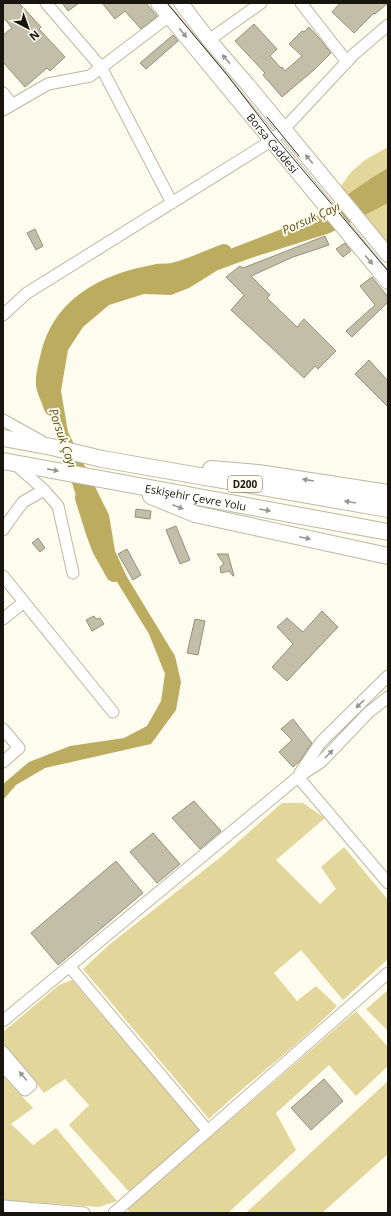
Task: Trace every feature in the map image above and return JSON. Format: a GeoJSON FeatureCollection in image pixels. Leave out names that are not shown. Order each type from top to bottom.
{"type":"FeatureCollection","features":[{"type":"Feature","properties":{"kind":"highway","name":"Eskişehir Çevre Yolu"},"geometry":{"type":"LineString","coordinates":[[3,438],[52,447],[102,459],[388,509]]}},
{"type":"Feature","properties":{"kind":"highway"},"geometry":{"type":"LineString","coordinates":[[102,459],[258,473],[388,493]]}},
{"type":"Feature","properties":{"kind":"highway","name":"Eskişehir Çevre Yolu"},"geometry":{"type":"LineString","coordinates":[[9,462],[116,483],[388,532]]}},
{"type":"Feature","properties":{"kind":"highway"},"geometry":{"type":"LineString","coordinates":[[116,483],[195,514],[388,556]]}},
{"type":"Feature","properties":{"kind":"main road","name":"Borsa Caddesi"},"geometry":{"type":"LineString","coordinates":[[158,3],[388,282]]}},
{"type":"Feature","properties":{"kind":"main road","name":"Borsa Caddesi"},"geometry":{"type":"LineString","coordinates":[[181,3],[210,40],[365,225],[388,255]]}},
{"type":"Feature","properties":{"kind":"street"},"geometry":{"type":"LineString","coordinates":[[46,3],[101,67],[172,203]]}},
{"type":"Feature","properties":{"kind":"street"},"geometry":{"type":"LineString","coordinates":[[210,40],[260,3]]}},
{"type":"Feature","properties":{"kind":"street"},"geometry":{"type":"LineString","coordinates":[[301,3],[347,62]]}},
{"type":"Feature","properties":{"kind":"street"},"geometry":{"type":"LineString","coordinates":[[3,93],[8,107],[48,84],[90,76],[169,16]]}},
{"type":"Feature","properties":{"kind":"street"},"geometry":{"type":"LineString","coordinates":[[3,315],[27,293],[271,141],[347,62],[388,25]]}},
{"type":"Feature","properties":{"kind":"street"},"geometry":{"type":"LineString","coordinates":[[3,420],[52,447]]}},
{"type":"Feature","properties":{"kind":"street"},"geometry":{"type":"LineString","coordinates":[[9,462],[44,490],[58,506],[73,573]]}},
{"type":"Feature","properties":{"kind":"street"},"geometry":{"type":"LineString","coordinates":[[3,530],[23,502],[44,490]]}},
{"type":"Feature","properties":{"kind":"street"},"geometry":{"type":"LineString","coordinates":[[3,576],[113,712]]}},
{"type":"Feature","properties":{"kind":"street"},"geometry":{"type":"LineString","coordinates":[[3,619],[24,602]]}},
{"type":"Feature","properties":{"kind":"street"},"geometry":{"type":"LineString","coordinates":[[298,777],[321,742],[388,676]]}},
{"type":"Feature","properties":{"kind":"street"},"geometry":{"type":"LineString","coordinates":[[3,1021],[298,777],[321,762],[369,712],[388,697]]}},
{"type":"Feature","properties":{"kind":"street"},"geometry":{"type":"LineString","coordinates":[[3,729],[19,748],[3,762]]}},
{"type":"Feature","properties":{"kind":"street"},"geometry":{"type":"LineString","coordinates":[[298,777],[388,883]]}},
{"type":"Feature","properties":{"kind":"street"},"geometry":{"type":"LineString","coordinates":[[69,966],[208,1131]]}},
{"type":"Feature","properties":{"kind":"street"},"geometry":{"type":"LineString","coordinates":[[114,1213],[388,973]]}},
{"type":"Feature","properties":{"kind":"street"},"geometry":{"type":"LineString","coordinates":[[3,1052],[31,1085],[25,1090],[3,1066]]}},
{"type":"Feature","properties":{"kind":"street"},"geometry":{"type":"LineString","coordinates":[[3,1206],[84,1213]]}},
{"type":"Feature","properties":{"kind":"shaded area"},"geometry":{"type":"Polygon","coordinates":[[[388,147],[388,245],[341,186],[351,172],[365,160],[388,147]]]}},
{"type":"Feature","properties":{"kind":"shaded area"},"geometry":{"type":"Polygon","coordinates":[[[282,803],[303,803],[325,818],[276,860],[320,904],[336,889],[321,867],[344,847],[388,900],[388,959],[343,1000],[301,950],[274,973],[297,1001],[316,986],[337,1006],[322,1021],[209,1119],[83,969],[110,944],[222,856],[282,803]]]}},
{"type":"Feature","properties":{"kind":"shaded area"},"geometry":{"type":"Polygon","coordinates":[[[72,980],[200,1130],[131,1194],[69,1125],[89,1105],[65,1079],[44,1093],[3,1043],[3,1032],[59,985],[72,980]]]}},
{"type":"Feature","properties":{"kind":"shaded area"},"geometry":{"type":"Polygon","coordinates":[[[388,990],[388,1031],[366,1009],[388,990]]]}},
{"type":"Feature","properties":{"kind":"shaded area"},"geometry":{"type":"Polygon","coordinates":[[[356,1011],[388,1047],[388,1066],[356,1096],[329,1065],[276,1113],[296,1150],[228,1213],[130,1213],[127,1209],[356,1011]]]}},
{"type":"Feature","properties":{"kind":"shaded area"},"geometry":{"type":"Polygon","coordinates":[[[3,1076],[33,1108],[11,1124],[33,1145],[56,1128],[117,1201],[99,1207],[3,1200],[3,1076]]]}},
{"type":"Feature","properties":{"kind":"shaded area"},"geometry":{"type":"Polygon","coordinates":[[[388,1081],[388,1154],[322,1213],[246,1213],[388,1081]]]}},
{"type":"Feature","properties":{"kind":"water"},"geometry":{"type":"Polygon","coordinates":[[[388,168],[388,203],[330,233],[218,270],[189,288],[171,295],[144,294],[109,305],[83,327],[68,350],[61,391],[68,432],[109,515],[115,551],[127,577],[175,656],[181,682],[176,710],[151,744],[45,768],[16,785],[3,800],[3,784],[29,762],[70,746],[124,738],[147,726],[161,701],[165,674],[149,634],[106,564],[99,535],[77,499],[52,418],[45,402],[47,370],[61,331],[74,310],[137,275],[180,276],[209,257],[318,215],[388,168]]]}},
{"type":"Feature","properties":{"kind":"building"},"geometry":{"type":"Polygon","coordinates":[[[3,3],[19,3],[41,27],[39,29],[65,57],[50,71],[47,68],[25,87],[3,62],[3,35],[12,28],[3,17],[3,3]]]}},
{"type":"Feature","properties":{"kind":"building"},"geometry":{"type":"Polygon","coordinates":[[[62,3],[79,3],[68,11],[62,3]]]}},
{"type":"Feature","properties":{"kind":"building"},"geometry":{"type":"Polygon","coordinates":[[[102,3],[146,3],[157,16],[141,29],[125,11],[115,19],[102,3]]]}},
{"type":"Feature","properties":{"kind":"building"},"geometry":{"type":"Polygon","coordinates":[[[340,3],[388,3],[375,14],[374,13],[354,33],[332,12],[340,3]]]}},
{"type":"Feature","properties":{"kind":"building"},"geometry":{"type":"Polygon","coordinates":[[[254,24],[277,49],[270,56],[285,71],[302,56],[289,44],[302,31],[304,32],[309,27],[331,53],[315,69],[282,97],[263,75],[265,73],[235,41],[254,24]]]}},
{"type":"Feature","properties":{"kind":"building"},"geometry":{"type":"Polygon","coordinates":[[[173,35],[178,41],[146,69],[140,63],[173,35]]]}},
{"type":"Feature","properties":{"kind":"building"},"geometry":{"type":"Polygon","coordinates":[[[35,229],[43,246],[36,250],[27,233],[35,229]]]}},
{"type":"Feature","properties":{"kind":"building"},"geometry":{"type":"Polygon","coordinates":[[[325,236],[329,245],[293,257],[251,276],[270,295],[267,298],[297,327],[304,319],[336,351],[318,369],[315,366],[304,378],[231,310],[244,295],[226,277],[240,266],[243,268],[325,236]]]}},
{"type":"Feature","properties":{"kind":"building"},"geometry":{"type":"Polygon","coordinates":[[[345,243],[351,251],[343,257],[336,249],[345,243]]]}},
{"type":"Feature","properties":{"kind":"building"},"geometry":{"type":"Polygon","coordinates":[[[372,277],[388,297],[388,302],[352,337],[346,331],[375,305],[360,286],[372,277]]]}},
{"type":"Feature","properties":{"kind":"building"},"geometry":{"type":"Polygon","coordinates":[[[369,360],[388,381],[388,407],[355,374],[369,360]]]}},
{"type":"Feature","properties":{"kind":"building"},"geometry":{"type":"Polygon","coordinates":[[[136,509],[151,511],[150,519],[135,517],[136,509]]]}},
{"type":"Feature","properties":{"kind":"building"},"geometry":{"type":"Polygon","coordinates":[[[176,526],[190,560],[180,564],[166,530],[176,526]]]}},
{"type":"Feature","properties":{"kind":"building"},"geometry":{"type":"Polygon","coordinates":[[[38,538],[45,548],[40,552],[32,543],[38,538]]]}},
{"type":"Feature","properties":{"kind":"building"},"geometry":{"type":"Polygon","coordinates":[[[127,549],[141,575],[133,580],[118,554],[127,549]]]}},
{"type":"Feature","properties":{"kind":"building"},"geometry":{"type":"Polygon","coordinates":[[[217,554],[228,554],[234,576],[229,571],[221,573],[220,567],[224,564],[217,554]]]}},
{"type":"Feature","properties":{"kind":"building"},"geometry":{"type":"Polygon","coordinates":[[[322,611],[338,627],[287,681],[272,667],[293,644],[277,627],[287,618],[303,632],[322,611]]]}},
{"type":"Feature","properties":{"kind":"building"},"geometry":{"type":"Polygon","coordinates":[[[94,616],[96,619],[100,618],[104,624],[92,631],[86,620],[94,616]]]}},
{"type":"Feature","properties":{"kind":"building"},"geometry":{"type":"Polygon","coordinates":[[[195,619],[205,621],[198,655],[187,653],[195,619]]]}},
{"type":"Feature","properties":{"kind":"building"},"geometry":{"type":"Polygon","coordinates":[[[293,719],[312,743],[300,761],[293,767],[279,752],[292,740],[281,729],[293,719]]]}},
{"type":"Feature","properties":{"kind":"building"},"geometry":{"type":"Polygon","coordinates":[[[194,801],[221,831],[200,849],[172,818],[194,801]]]}},
{"type":"Feature","properties":{"kind":"building"},"geometry":{"type":"Polygon","coordinates":[[[153,833],[180,864],[157,883],[130,852],[153,833]]]}},
{"type":"Feature","properties":{"kind":"building"},"geometry":{"type":"Polygon","coordinates":[[[116,861],[143,893],[58,965],[31,933],[116,861]]]}},
{"type":"Feature","properties":{"kind":"building"},"geometry":{"type":"Polygon","coordinates":[[[324,1079],[343,1101],[311,1130],[291,1108],[324,1079]]]}},
{"type":"Feature","properties":{"kind":"waterway","name":"Porsuk Çayı"},"geometry":{"type":"LineString","coordinates":[[52,408],[44,385],[46,364],[52,343],[59,329],[76,307],[87,298],[113,284],[142,275],[174,271],[224,252]]}},
{"type":"Feature","properties":{"kind":"waterway","name":"Porsuk Çayı"},"geometry":{"type":"LineString","coordinates":[[83,498],[100,549],[114,574]]}},
{"type":"Feature","properties":{"kind":"tram line"},"geometry":{"type":"LineString","coordinates":[[167,3],[228,76],[275,137],[388,271]]}},
{"type":"Feature","properties":{"kind":"tram line"},"geometry":{"type":"LineString","coordinates":[[267,117],[299,156]]}}]}
